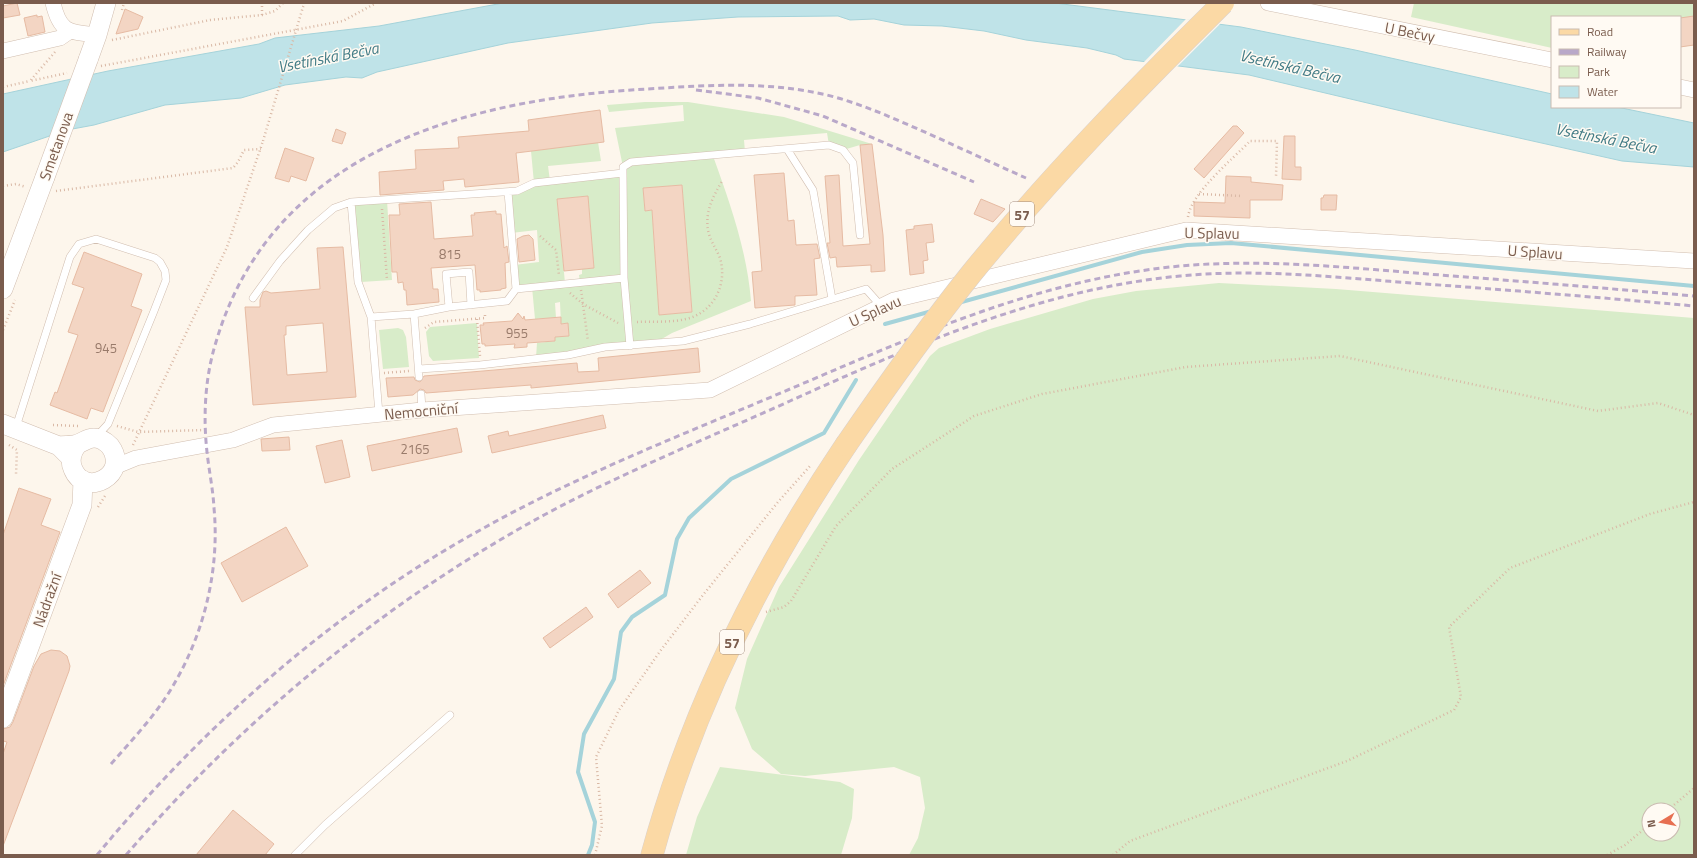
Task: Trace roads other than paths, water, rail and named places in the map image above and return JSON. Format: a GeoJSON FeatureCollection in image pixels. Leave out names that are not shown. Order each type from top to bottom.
{"type":"FeatureCollection","features":[{"type":"Feature","properties":{"kind":"main road","name":"57"},"geometry":{"type":"LineString","coordinates":[[652,855],[690,738],[718,670],[762,581],[791,531],[846,445],[909,356],[976,268],[1081,147],[1222,3]]}},
{"type":"Feature","properties":{"kind":"street"},"geometry":{"type":"LineString","coordinates":[[53,3],[58,21],[65,29],[70,32],[102,38]]}},
{"type":"Feature","properties":{"kind":"street","name":"Smetanova"},"geometry":{"type":"LineString","coordinates":[[3,289],[43,184],[94,63],[102,38],[106,3]]}},
{"type":"Feature","properties":{"kind":"street","name":"U Bečvy"},"geometry":{"type":"LineString","coordinates":[[1268,3],[1551,60]]}},
{"type":"Feature","properties":{"kind":"street"},"geometry":{"type":"LineString","coordinates":[[3,51],[56,39],[70,32]]}},
{"type":"Feature","properties":{"kind":"street"},"geometry":{"type":"LineString","coordinates":[[1681,87],[1694,90]]}},
{"type":"Feature","properties":{"kind":"street","name":"U Splavu"},"geometry":{"type":"LineString","coordinates":[[710,390],[894,300],[1186,230],[1694,261]]}},
{"type":"Feature","properties":{"kind":"street","name":"Nemocniční"},"geometry":{"type":"LineString","coordinates":[[100,445],[233,440],[272,425],[422,410],[710,390]]}},
{"type":"Feature","properties":{"kind":"street"},"geometry":{"type":"LineString","coordinates":[[9,432],[100,445]]}},
{"type":"Feature","properties":{"kind":"street"},"geometry":{"type":"LineString","coordinates":[[97,485],[74,471],[100,445]]}},
{"type":"Feature","properties":{"kind":"street","name":"Nádražní"},"geometry":{"type":"LineString","coordinates":[[3,718],[97,485],[110,475],[100,445]]}},
{"type":"Feature","properties":{"kind":"lane"},"geometry":{"type":"LineString","coordinates":[[630,346],[624,278],[623,167],[631,162],[829,145],[843,150],[853,163],[860,235]]}},
{"type":"Feature","properties":{"kind":"lane"},"geometry":{"type":"LineString","coordinates":[[787,149],[813,190],[832,299]]}},
{"type":"Feature","properties":{"kind":"lane"},"geometry":{"type":"LineString","coordinates":[[253,298],[280,261],[308,230],[334,208],[352,202],[517,191],[534,183],[623,173]]}},
{"type":"Feature","properties":{"kind":"lane"},"geometry":{"type":"LineString","coordinates":[[371,317],[414,314],[449,307],[507,301],[516,289],[508,192]]}},
{"type":"Feature","properties":{"kind":"lane"},"geometry":{"type":"LineString","coordinates":[[352,202],[358,282],[371,317],[379,414]]}},
{"type":"Feature","properties":{"kind":"lane"},"geometry":{"type":"LineString","coordinates":[[9,432],[66,267],[74,249],[82,242],[90,239],[104,240],[155,258],[166,270],[166,280],[100,445]]}},
{"type":"Feature","properties":{"kind":"lane"},"geometry":{"type":"LineString","coordinates":[[449,307],[446,274],[469,272],[471,305]]}},
{"type":"Feature","properties":{"kind":"lane"},"geometry":{"type":"LineString","coordinates":[[516,289],[624,278]]}},
{"type":"Feature","properties":{"kind":"lane"},"geometry":{"type":"LineString","coordinates":[[414,314],[419,373],[590,352],[605,347],[683,341],[866,289],[881,306]]}},
{"type":"Feature","properties":{"kind":"lane"},"geometry":{"type":"LineString","coordinates":[[421,394],[422,410]]}},
{"type":"Feature","properties":{"kind":"lane"},"geometry":{"type":"LineString","coordinates":[[295,855],[325,825],[450,715]]}},
{"type":"Feature","properties":{"kind":"water","name":"Vsetínská Bečva"},"geometry":{"type":"Polygon","coordinates":[[[503,3],[1055,3],[1241,27],[1355,50],[1551,94],[1551,108],[1622,108],[1694,123],[1694,167],[1622,161],[1249,75],[1124,59],[1116,55],[1087,48],[1026,40],[984,31],[942,26],[904,25],[874,19],[850,20],[838,16],[738,17],[652,23],[508,43],[377,72],[362,78],[346,77],[285,85],[241,98],[165,105],[94,125],[67,130],[3,152],[3,94],[108,71],[259,44],[275,38],[379,26],[503,3]]]}},
{"type":"Feature","properties":{"kind":"waterway"},"geometry":{"type":"LineString","coordinates":[[958,303],[1142,252],[1187,245],[1231,243],[1694,286]]}},
{"type":"Feature","properties":{"kind":"waterway"},"geometry":{"type":"LineString","coordinates":[[885,324],[932,311]]}},
{"type":"Feature","properties":{"kind":"waterway"},"geometry":{"type":"LineString","coordinates":[[588,855],[592,845],[595,822],[578,772],[584,734],[614,679],[621,632],[632,617],[665,595],[677,539],[689,518],[731,479],[824,433],[856,380]]}},
{"type":"Feature","properties":{"kind":"railway"},"geometry":{"type":"LineString","coordinates":[[111,764],[148,721],[168,694],[191,651],[200,628],[206,604],[211,580],[215,532],[206,438],[205,411],[209,369],[216,342],[244,276],[282,222],[330,180],[386,147],[447,123],[513,106],[580,95],[715,85],[760,86],[827,95],[873,110],[907,124],[1026,178]]}},
{"type":"Feature","properties":{"kind":"railway"},"geometry":{"type":"LineString","coordinates":[[696,90],[758,98],[823,116],[974,182]]}},
{"type":"Feature","properties":{"kind":"railway"},"geometry":{"type":"LineString","coordinates":[[97,855],[138,807],[182,761],[227,716],[274,674],[324,633],[375,596],[428,561],[519,509],[595,472],[883,350],[976,314],[1023,298],[1070,285],[1119,274],[1170,267],[1234,263],[1331,266],[1694,296]]}},
{"type":"Feature","properties":{"kind":"railway"},"geometry":{"type":"LineString","coordinates":[[126,855],[171,805],[219,756],[268,710],[373,624],[429,585],[486,549],[574,499],[635,470],[837,380],[932,340],[980,322],[1029,306],[1078,293],[1129,283],[1180,276],[1234,273],[1289,274],[1546,293],[1694,306]]}}]}
